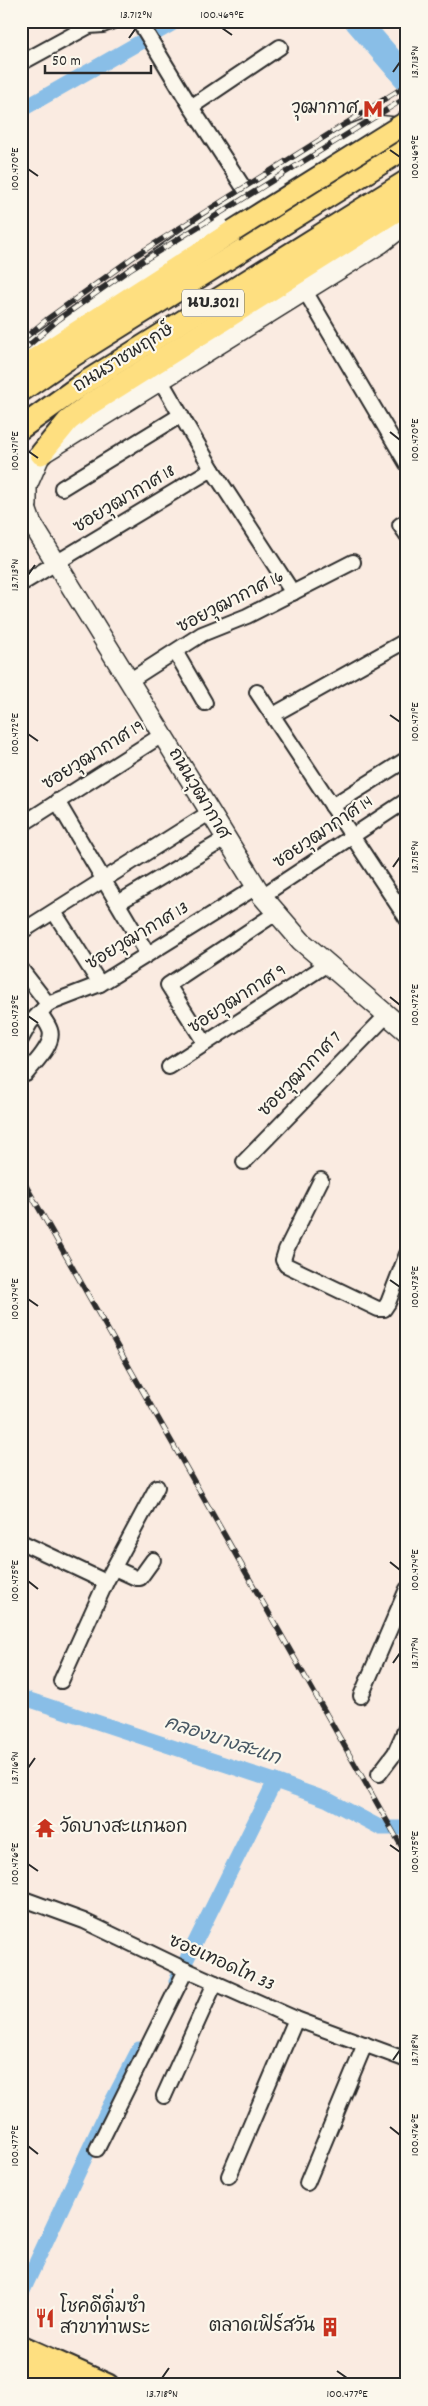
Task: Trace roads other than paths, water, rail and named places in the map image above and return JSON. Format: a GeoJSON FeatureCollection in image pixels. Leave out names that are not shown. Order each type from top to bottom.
{"type":"FeatureCollection","features":[{"type":"Feature","properties":{"kind":"main road"},"geometry":{"type":"LineString","coordinates":[[21,368],[233,231],[407,122]]}},
{"type":"Feature","properties":{"kind":"main road"},"geometry":{"type":"LineString","coordinates":[[21,355],[210,223],[350,135],[376,125],[394,127],[407,134]]}},
{"type":"Feature","properties":{"kind":"main road","name":"ถนนราชพฤกษ์"},"geometry":{"type":"LineString","coordinates":[[21,391],[63,362],[407,147]]}},
{"type":"Feature","properties":{"kind":"main road","name":"ถนนราชพฤกษ์"},"geometry":{"type":"LineString","coordinates":[[21,428],[81,385],[407,181]]}},
{"type":"Feature","properties":{"kind":"main road"},"geometry":{"type":"LineString","coordinates":[[25,508],[27,486],[41,454],[68,421],[90,404],[407,204]]}},
{"type":"Feature","properties":{"kind":"main road","name":"นบ.3021"},"geometry":{"type":"LineString","coordinates":[[21,467],[380,244],[407,223]]}},
{"type":"Feature","properties":{"kind":"main road","name":"ถนนวุฒากาศ"},"geometry":{"type":"LineString","coordinates":[[25,508],[57,564],[209,813],[259,891],[301,941],[399,1021]]}},
{"type":"Feature","properties":{"kind":"main road"},"geometry":{"type":"LineString","coordinates":[[21,2346],[108,2385]]}},
{"type":"Feature","properties":{"kind":"main road"},"geometry":{"type":"LineString","coordinates":[[21,2366],[62,2385]]}},
{"type":"Feature","properties":{"kind":"street"},"geometry":{"type":"LineString","coordinates":[[21,63],[89,26],[103,25],[113,21]]}},
{"type":"Feature","properties":{"kind":"street"},"geometry":{"type":"LineString","coordinates":[[139,21],[191,108],[251,198]]}},
{"type":"Feature","properties":{"kind":"street"},"geometry":{"type":"LineString","coordinates":[[191,108],[280,47]]}},
{"type":"Feature","properties":{"kind":"street"},"geometry":{"type":"LineString","coordinates":[[305,291],[407,464]]}},
{"type":"Feature","properties":{"kind":"street"},"geometry":{"type":"LineString","coordinates":[[161,381],[212,469],[293,593]]}},
{"type":"Feature","properties":{"kind":"street"},"geometry":{"type":"LineString","coordinates":[[62,488],[181,415]]}},
{"type":"Feature","properties":{"kind":"street","name":"ซอยวุฒากาศ 18"},"geometry":{"type":"LineString","coordinates":[[21,584],[212,469]]}},
{"type":"Feature","properties":{"kind":"street"},"geometry":{"type":"LineString","coordinates":[[407,521],[400,525],[407,535]]}},
{"type":"Feature","properties":{"kind":"street","name":"ซอยวุฒากาศ 16"},"geometry":{"type":"LineString","coordinates":[[129,681],[176,653],[202,634],[247,616],[353,562]]}},
{"type":"Feature","properties":{"kind":"street"},"geometry":{"type":"LineString","coordinates":[[273,715],[407,640]]}},
{"type":"Feature","properties":{"kind":"street"},"geometry":{"type":"LineString","coordinates":[[176,653],[205,703]]}},
{"type":"Feature","properties":{"kind":"street"},"geometry":{"type":"LineString","coordinates":[[258,692],[407,919]]}},
{"type":"Feature","properties":{"kind":"street","name":"ซอยวุฒากาศ 19"},"geometry":{"type":"LineString","coordinates":[[21,825],[162,735]]}},
{"type":"Feature","properties":{"kind":"street"},"geometry":{"type":"LineString","coordinates":[[332,806],[407,759]]}},
{"type":"Feature","properties":{"kind":"street","name":"ซอยวุฒากาศ 14"},"geometry":{"type":"LineString","coordinates":[[259,891],[352,836],[407,800]]}},
{"type":"Feature","properties":{"kind":"street"},"geometry":{"type":"LineString","coordinates":[[57,801],[147,953]]}},
{"type":"Feature","properties":{"kind":"street"},"geometry":{"type":"LineString","coordinates":[[21,932],[209,813]]}},
{"type":"Feature","properties":{"kind":"street"},"geometry":{"type":"LineString","coordinates":[[118,902],[225,839]]}},
{"type":"Feature","properties":{"kind":"street","name":"ซอยวุฒากาศ 13"},"geometry":{"type":"LineString","coordinates":[[44,1008],[100,984],[147,953],[259,891]]}},
{"type":"Feature","properties":{"kind":"street"},"geometry":{"type":"LineString","coordinates":[[54,912],[100,984]]}},
{"type":"Feature","properties":{"kind":"street"},"geometry":{"type":"LineString","coordinates":[[205,1043],[168,985],[276,913]]}},
{"type":"Feature","properties":{"kind":"street","name":"ซอยวุฒากาศ 9"},"geometry":{"type":"LineString","coordinates":[[169,1067],[328,963]]}},
{"type":"Feature","properties":{"kind":"street"},"geometry":{"type":"LineString","coordinates":[[21,969],[44,1008],[51,1036],[40,1057],[26,1074]]}},
{"type":"Feature","properties":{"kind":"street"},"geometry":{"type":"LineString","coordinates":[[21,1039],[30,1023],[44,1008]]}},
{"type":"Feature","properties":{"kind":"street","name":"ซอยวุฒากาศ 7"},"geometry":{"type":"LineString","coordinates":[[244,1162],[399,1021]]}},
{"type":"Feature","properties":{"kind":"street"},"geometry":{"type":"LineString","coordinates":[[321,1180],[286,1250],[283,1260],[286,1265],[378,1309],[384,1309],[407,1254]]}},
{"type":"Feature","properties":{"kind":"street"},"geometry":{"type":"LineString","coordinates":[[61,1681],[106,1582],[157,1487]]}},
{"type":"Feature","properties":{"kind":"street"},"geometry":{"type":"LineString","coordinates":[[21,1542],[106,1582]]}},
{"type":"Feature","properties":{"kind":"street"},"geometry":{"type":"LineString","coordinates":[[114,1568],[140,1578],[153,1560]]}},
{"type":"Feature","properties":{"kind":"street"},"geometry":{"type":"LineString","coordinates":[[361,1696],[407,1589]]}},
{"type":"Feature","properties":{"kind":"street"},"geometry":{"type":"LineString","coordinates":[[379,1774],[395,1753],[407,1726]]}},
{"type":"Feature","properties":{"kind":"street","name":"ซอยเทอดไท 33"},"geometry":{"type":"LineString","coordinates":[[21,1898],[84,1922],[215,1983],[296,2018],[407,2060]]}},
{"type":"Feature","properties":{"kind":"street"},"geometry":{"type":"LineString","coordinates":[[97,2149],[182,1968]]}},
{"type":"Feature","properties":{"kind":"street"},"geometry":{"type":"LineString","coordinates":[[164,2096],[215,1983]]}},
{"type":"Feature","properties":{"kind":"street"},"geometry":{"type":"LineString","coordinates":[[229,2176],[296,2018]]}},
{"type":"Feature","properties":{"kind":"street"},"geometry":{"type":"LineString","coordinates":[[308,2184],[364,2044]]}},
{"type":"Feature","properties":{"kind":"waterway"},"geometry":{"type":"LineString","coordinates":[[21,110],[177,21]]}},
{"type":"Feature","properties":{"kind":"waterway"},"geometry":{"type":"LineString","coordinates":[[357,21],[407,79]]}},
{"type":"Feature","properties":{"kind":"waterway","name":"คลองบางสะแก"},"geometry":{"type":"LineString","coordinates":[[21,1697],[328,1800],[381,1828],[407,1828]]}},
{"type":"Feature","properties":{"kind":"waterway"},"geometry":{"type":"LineString","coordinates":[[176,1981],[275,1781]]}},
{"type":"Feature","properties":{"kind":"waterway"},"geometry":{"type":"LineString","coordinates":[[21,2295],[106,2113],[139,2049]]}},
{"type":"Feature","properties":{"kind":"railway"},"geometry":{"type":"LineString","coordinates":[[21,341],[46,320],[135,256],[407,85]]}},
{"type":"Feature","properties":{"kind":"railway"},"geometry":{"type":"LineString","coordinates":[[21,352],[58,320],[130,269],[407,97]]}},
{"type":"Feature","properties":{"kind":"railway"},"geometry":{"type":"LineString","coordinates":[[21,1177],[407,1856]]}},
{"type":"Feature","properties":{"kind":"place","name":"วุฒากาศ"},"geometry":{"type":"Point","coordinates":[373,109]}},
{"type":"Feature","properties":{"kind":"place","name":"วัดบางสะแกนอก"},"geometry":{"type":"Point","coordinates":[45,1828]}},
{"type":"Feature","properties":{"kind":"place","name":"โชคดีติ่มซำ สาขาท่าพระ"},"geometry":{"type":"Point","coordinates":[45,2318]}},
{"type":"Feature","properties":{"kind":"place","name":"ตลาดเฟิร์สวัน"},"geometry":{"type":"Point","coordinates":[330,2327]}}]}
